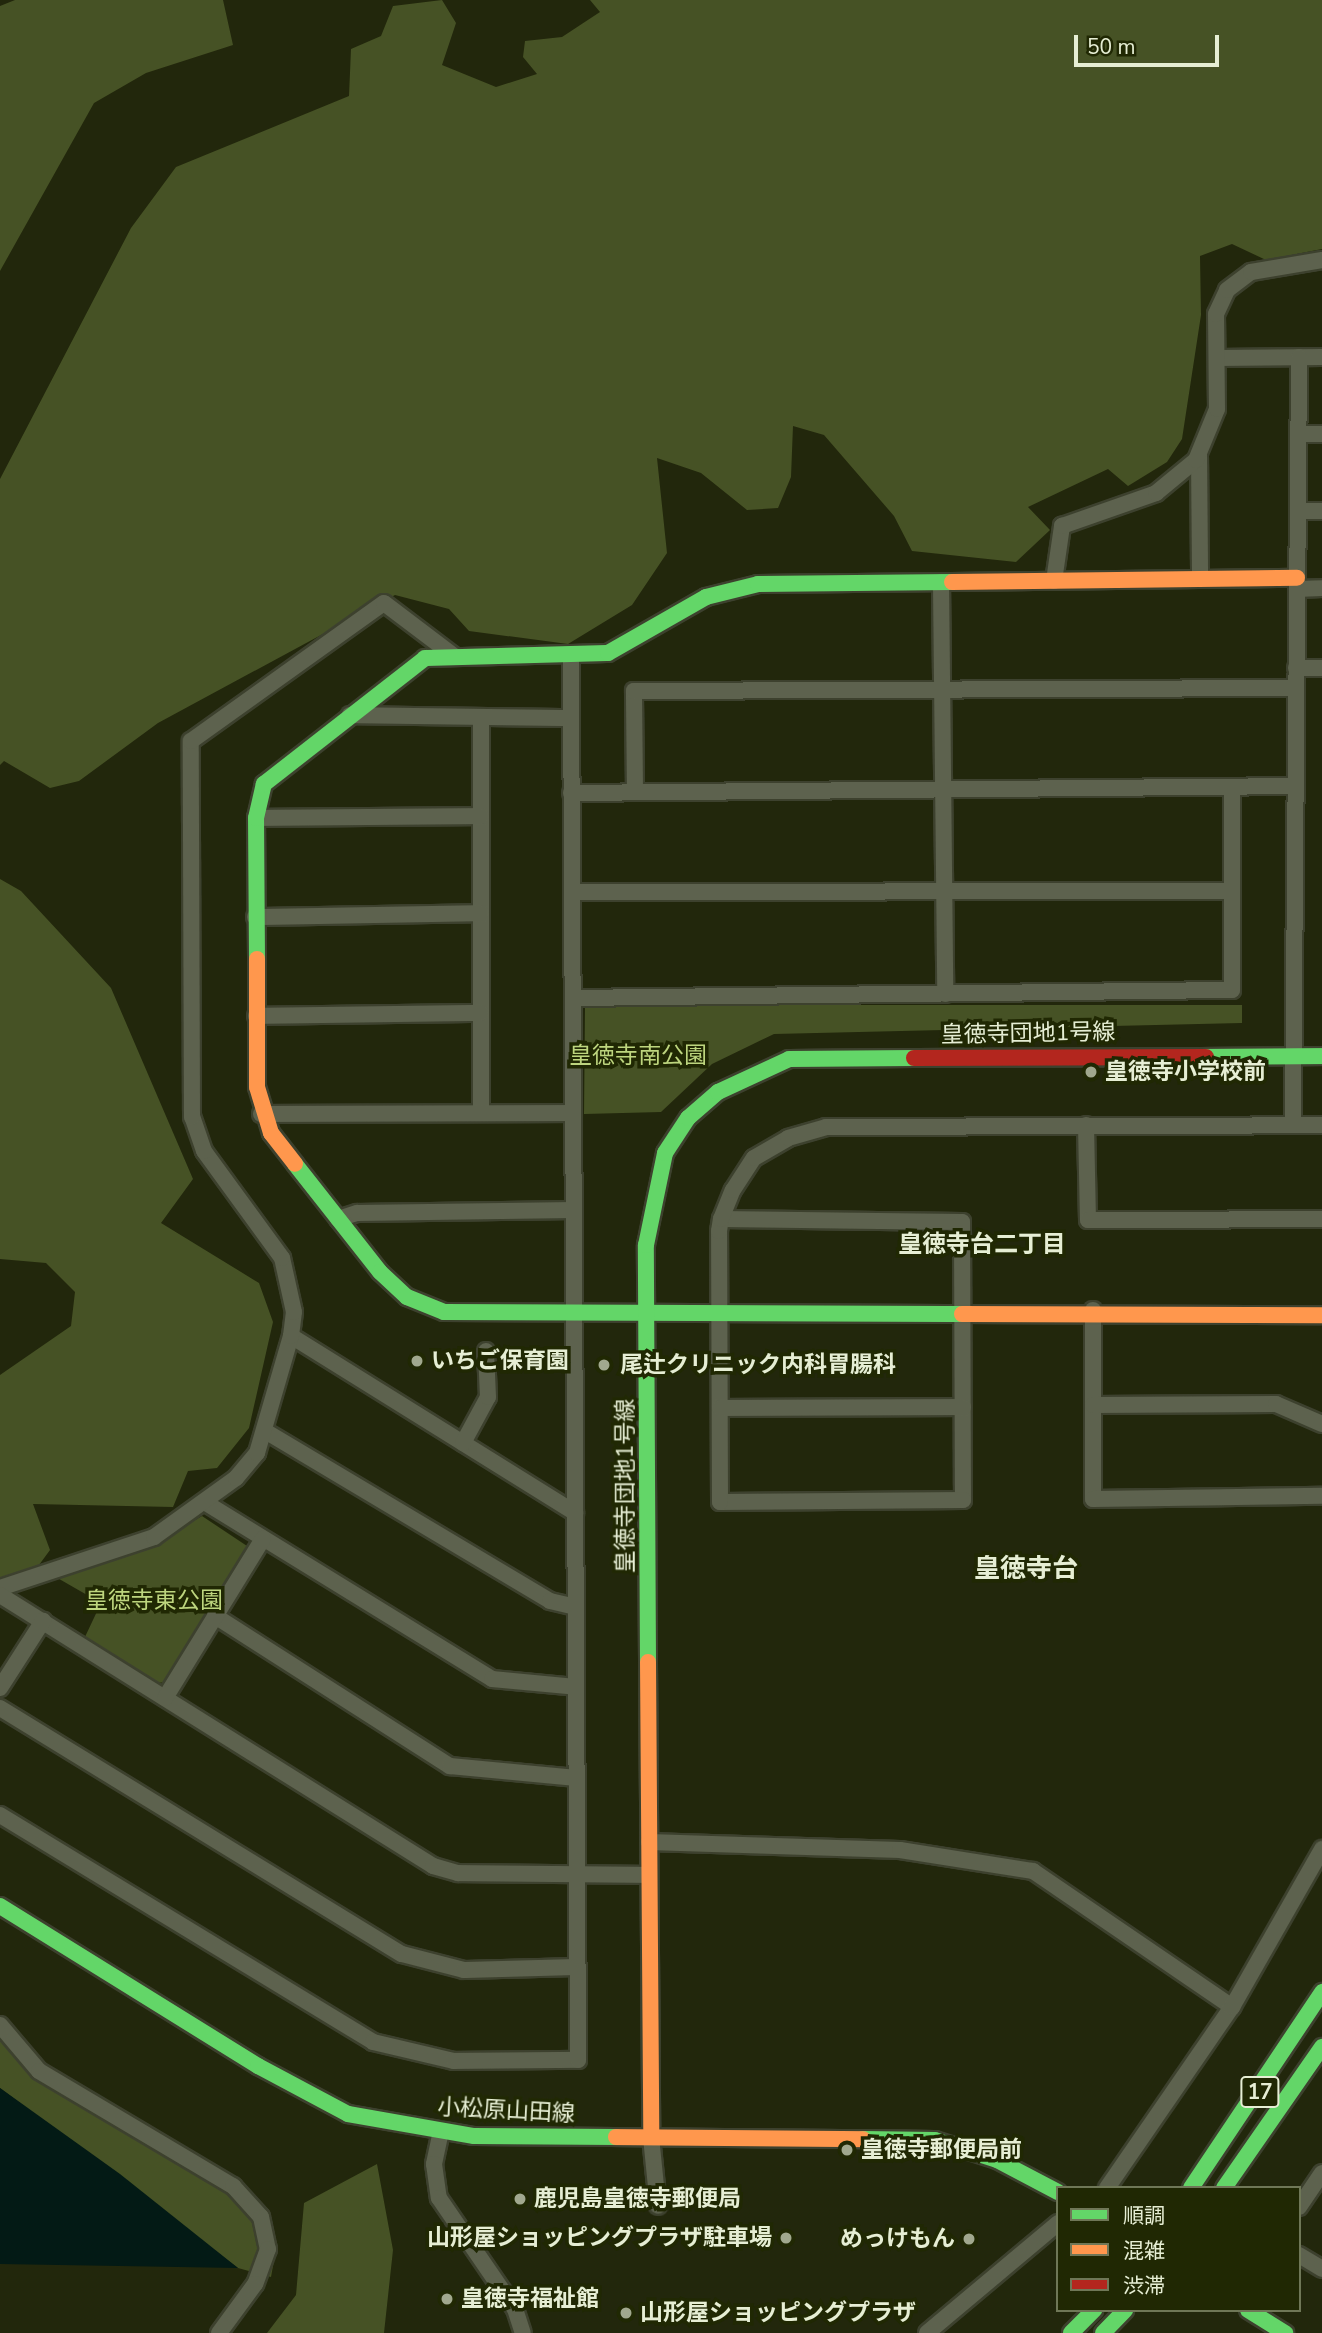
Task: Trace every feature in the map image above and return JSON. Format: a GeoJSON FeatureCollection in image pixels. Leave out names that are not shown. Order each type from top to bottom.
{"type":"FeatureCollection","features":[{"type":"Feature","properties":{"kind":"street"},"geometry":{"type":"LineString","coordinates":[[1200,579],[1199,454],[1217,409],[1216,314],[1227,290],[1251,272],[1322,260]]}},
{"type":"Feature","properties":{"kind":"street"},"geometry":{"type":"LineString","coordinates":[[1293,1124],[1299,357]]}},
{"type":"Feature","properties":{"kind":"street"},"geometry":{"type":"LineString","coordinates":[[1217,358],[1322,357]]}},
{"type":"Feature","properties":{"kind":"street"},"geometry":{"type":"LineString","coordinates":[[1298,434],[1322,434]]}},
{"type":"Feature","properties":{"kind":"street"},"geometry":{"type":"LineString","coordinates":[[1055,581],[1062,526],[1156,493],[1199,454]]}},
{"type":"Feature","properties":{"kind":"street"},"geometry":{"type":"LineString","coordinates":[[1298,511],[1322,511]]}},
{"type":"Feature","properties":{"kind":"street"},"geometry":{"type":"LineString","coordinates":[[1322,588],[1297,583],[1200,579],[941,582],[733,589],[706,597],[633,644],[571,656],[454,656],[415,663],[277,769],[264,784],[256,818],[255,917],[261,1114],[338,1219],[393,1286],[425,1306],[444,1312],[574,1315],[1093,1310],[1322,1315]]}},
{"type":"Feature","properties":{"kind":"street"},"geometry":{"type":"LineString","coordinates":[[941,582],[945,994]]}},
{"type":"Feature","properties":{"kind":"street"},"geometry":{"type":"LineString","coordinates":[[0,1588],[154,1536],[206,1503],[248,1466],[265,1431],[291,1336],[294,1312],[282,1258],[204,1151],[192,1117],[191,741],[384,603],[454,656]]}},
{"type":"Feature","properties":{"kind":"street"},"geometry":{"type":"LineString","coordinates":[[0,1815],[339,2025],[413,2053],[492,2063],[578,2060],[571,656]]}},
{"type":"Feature","properties":{"kind":"street"},"geometry":{"type":"LineString","coordinates":[[1296,668],[1322,668]]}},
{"type":"Feature","properties":{"kind":"street"},"geometry":{"type":"LineString","coordinates":[[635,792],[634,691],[1296,688]]}},
{"type":"Feature","properties":{"kind":"street"},"geometry":{"type":"LineString","coordinates":[[348,715],[571,718]]}},
{"type":"Feature","properties":{"kind":"street"},"geometry":{"type":"LineString","coordinates":[[481,718],[481,1113]]}},
{"type":"Feature","properties":{"kind":"street"},"geometry":{"type":"LineString","coordinates":[[571,793],[1295,786]]}},
{"type":"Feature","properties":{"kind":"street"},"geometry":{"type":"LineString","coordinates":[[573,998],[1232,990],[1233,787]]}},
{"type":"Feature","properties":{"kind":"street"},"geometry":{"type":"LineString","coordinates":[[256,818],[481,816]]}},
{"type":"Feature","properties":{"kind":"street"},"geometry":{"type":"LineString","coordinates":[[572,892],[1233,891]]}},
{"type":"Feature","properties":{"kind":"street"},"geometry":{"type":"LineString","coordinates":[[255,917],[481,912]]}},
{"type":"Feature","properties":{"kind":"street"},"geometry":{"type":"LineString","coordinates":[[256,1016],[481,1013]]}},
{"type":"Feature","properties":{"kind":"street","name":"皇徳寺団地1号線"},"geometry":{"type":"LineString","coordinates":[[650,2137],[648,1314],[651,1196],[665,1153],[688,1118],[750,1072],[789,1059],[1293,1054],[1322,1056]]}},
{"type":"Feature","properties":{"kind":"street"},"geometry":{"type":"LineString","coordinates":[[261,1114],[573,1113]]}},
{"type":"Feature","properties":{"kind":"street"},"geometry":{"type":"LineString","coordinates":[[1086,1125],[1088,1220],[1322,1219]]}},
{"type":"Feature","properties":{"kind":"street"},"geometry":{"type":"LineString","coordinates":[[721,1219],[962,1222],[963,1500],[720,1502],[721,1219],[754,1158],[806,1131],[1086,1125],[1322,1125]]}},
{"type":"Feature","properties":{"kind":"street"},"geometry":{"type":"LineString","coordinates":[[338,1219],[357,1213],[573,1210]]}},
{"type":"Feature","properties":{"kind":"street"},"geometry":{"type":"LineString","coordinates":[[1093,1310],[1093,1499],[1322,1496]]}},
{"type":"Feature","properties":{"kind":"street"},"geometry":{"type":"LineString","coordinates":[[291,1336],[575,1513]]}},
{"type":"Feature","properties":{"kind":"street"},"geometry":{"type":"LineString","coordinates":[[463,1443],[488,1397],[486,1352]]}},
{"type":"Feature","properties":{"kind":"street"},"geometry":{"type":"LineString","coordinates":[[1093,1405],[1276,1404],[1322,1424]]}},
{"type":"Feature","properties":{"kind":"street"},"geometry":{"type":"LineString","coordinates":[[720,1408],[963,1407]]}},
{"type":"Feature","properties":{"kind":"street"},"geometry":{"type":"LineString","coordinates":[[265,1431],[550,1601],[575,1607]]}},
{"type":"Feature","properties":{"kind":"street"},"geometry":{"type":"LineString","coordinates":[[206,1503],[492,1679],[576,1686]]}},
{"type":"Feature","properties":{"kind":"street"},"geometry":{"type":"LineString","coordinates":[[165,1698],[263,1539]]}},
{"type":"Feature","properties":{"kind":"street"},"geometry":{"type":"LineString","coordinates":[[0,1595],[433,1866],[458,1873],[649,1875]]}},
{"type":"Feature","properties":{"kind":"street"},"geometry":{"type":"LineString","coordinates":[[215,1616],[450,1766],[576,1778]]}},
{"type":"Feature","properties":{"kind":"street"},"geometry":{"type":"LineString","coordinates":[[0,1688],[43,1621]]}},
{"type":"Feature","properties":{"kind":"street"},"geometry":{"type":"LineString","coordinates":[[0,1709],[402,1954],[464,1970],[577,1967]]}},
{"type":"Feature","properties":{"kind":"street"},"geometry":{"type":"LineString","coordinates":[[649,1842],[900,1850],[1033,1871],[1232,2007]]}},
{"type":"Feature","properties":{"kind":"street"},"geometry":{"type":"LineString","coordinates":[[1108,2186],[1232,2007],[1322,1849]]}},
{"type":"Feature","properties":{"kind":"street","name":"小松原山田線"},"geometry":{"type":"LineString","coordinates":[[0,1906],[316,2099],[372,2120],[441,2131],[650,2137],[935,2140],[997,2160],[1056,2192]]}},
{"type":"Feature","properties":{"kind":"street","name":"17"},"geometry":{"type":"LineString","coordinates":[[1192,2186],[1322,1992]]}},
{"type":"Feature","properties":{"kind":"street"},"geometry":{"type":"LineString","coordinates":[[0,2025],[39,2071],[233,2186],[261,2217],[268,2249],[255,2284],[219,2333]]}},
{"type":"Feature","properties":{"kind":"street","name":"17"},"geometry":{"type":"LineString","coordinates":[[1225,2186],[1322,2047]]}},
{"type":"Feature","properties":{"kind":"street"},"geometry":{"type":"LineString","coordinates":[[441,2131],[434,2164],[439,2198],[515,2309],[523,2333]]}},
{"type":"Feature","properties":{"kind":"street"},"geometry":{"type":"LineString","coordinates":[[650,2137],[658,2206]]}},
{"type":"Feature","properties":{"kind":"street"},"geometry":{"type":"LineString","coordinates":[[1301,2204],[1322,2173]]}},
{"type":"Feature","properties":{"kind":"street"},"geometry":{"type":"LineString","coordinates":[[927,2333],[1056,2225]]}},
{"type":"Feature","properties":{"kind":"street"},"geometry":{"type":"LineString","coordinates":[[1301,2256],[1322,2269]]}},
{"type":"Feature","properties":{"kind":"street"},"geometry":{"type":"LineString","coordinates":[[1071,2333],[1092,2312]]}},
{"type":"Feature","properties":{"kind":"street"},"geometry":{"type":"LineString","coordinates":[[1103,2333],[1123,2312]]}},
{"type":"Feature","properties":{"kind":"street"},"geometry":{"type":"LineString","coordinates":[[1251,2312],[1285,2333]]}},
{"type":"Feature","properties":{"kind":"green space"},"geometry":{"type":"Polygon","coordinates":[[[15,0],[223,0],[233,45],[146,73],[94,103],[0,271],[0,6],[15,0]]]}},
{"type":"Feature","properties":{"kind":"green space"},"geometry":{"type":"Polygon","coordinates":[[[442,0],[456,23],[442,65],[496,87],[537,74],[523,57],[525,41],[562,37],[600,12],[590,0],[1322,0],[1322,249],[1266,260],[1232,244],[1200,256],[1201,315],[1182,439],[1167,462],[1128,486],[1108,469],[1028,507],[1050,530],[1016,562],[912,551],[894,516],[824,435],[793,426],[791,477],[778,508],[747,510],[701,473],[657,458],[667,553],[632,605],[568,644],[469,631],[449,609],[395,595],[158,723],[79,781],[50,788],[4,761],[0,765],[0,479],[131,228],[176,167],[349,96],[351,49],[381,36],[393,6],[442,0]]]}},
{"type":"Feature","properties":{"kind":"green space"},"geometry":{"type":"Polygon","coordinates":[[[0,879],[21,891],[111,988],[193,1179],[161,1223],[259,1283],[273,1322],[249,1428],[217,1468],[188,1471],[173,1507],[33,1504],[50,1550],[39,1565],[0,1582],[0,1375],[71,1326],[75,1292],[46,1263],[0,1259],[0,879]]]}},
{"type":"Feature","properties":{"kind":"green space","name":"皇徳寺南公園"},"geometry":{"type":"Polygon","coordinates":[[[590,1003],[1242,1005],[1242,1023],[774,1034],[712,1064],[661,1112],[584,1114],[585,1008],[590,1003]]]}},
{"type":"Feature","properties":{"kind":"green space","name":"皇徳寺東公園"},"geometry":{"type":"Polygon","coordinates":[[[202,1516],[250,1548],[166,1682],[157,1683],[84,1639],[101,1603],[54,1576],[147,1548],[202,1516]]]}},
{"type":"Feature","properties":{"kind":"green space"},"geometry":{"type":"Polygon","coordinates":[[[0,2029],[43,2074],[98,2115],[224,2187],[260,2218],[277,2244],[271,2277],[238,2268],[0,2088],[0,2029]]]}},
{"type":"Feature","properties":{"kind":"green space"},"geometry":{"type":"Polygon","coordinates":[[[377,2164],[393,2250],[384,2333],[267,2333],[296,2295],[304,2203],[377,2164]]]}},
{"type":"Feature","properties":{"kind":"water"},"geometry":{"type":"Polygon","coordinates":[[[0,2088],[120,2174],[238,2268],[0,2264],[0,2088]]]}},
{"type":"Feature","properties":{"kind":"traffic: fast"},"geometry":{"type":"LineString","coordinates":[[257,959],[256,818],[264,784],[425,658],[608,653],[706,597],[758,584],[952,582]]}},
{"type":"Feature","properties":{"kind":"traffic: fast"},"geometry":{"type":"LineString","coordinates":[[1206,1057],[1322,1056]]}},
{"type":"Feature","properties":{"kind":"traffic: fast"},"geometry":{"type":"LineString","coordinates":[[648,1662],[646,1245],[665,1153],[688,1118],[718,1092],[789,1059],[914,1058]]}},
{"type":"Feature","properties":{"kind":"traffic: fast"},"geometry":{"type":"LineString","coordinates":[[295,1164],[380,1272],[407,1297],[444,1312],[962,1314]]}},
{"type":"Feature","properties":{"kind":"traffic: fast"},"geometry":{"type":"LineString","coordinates":[[0,1906],[258,2066],[348,2114],[474,2136],[616,2137]]}},
{"type":"Feature","properties":{"kind":"traffic: fast"},"geometry":{"type":"LineString","coordinates":[[1192,2186],[1322,1992]]}},
{"type":"Feature","properties":{"kind":"traffic: fast"},"geometry":{"type":"LineString","coordinates":[[1225,2186],[1322,2047]]}},
{"type":"Feature","properties":{"kind":"traffic: fast"},"geometry":{"type":"LineString","coordinates":[[863,2139],[935,2140],[997,2160],[1056,2191]]}},
{"type":"Feature","properties":{"kind":"traffic: fast"},"geometry":{"type":"LineString","coordinates":[[1071,2333],[1092,2312]]}},
{"type":"Feature","properties":{"kind":"traffic: fast"},"geometry":{"type":"LineString","coordinates":[[1103,2333],[1123,2312]]}},
{"type":"Feature","properties":{"kind":"traffic: fast"},"geometry":{"type":"LineString","coordinates":[[1251,2312],[1285,2333]]}},
{"type":"Feature","properties":{"kind":"traffic: slow"},"geometry":{"type":"LineString","coordinates":[[952,582],[1297,578]]}},
{"type":"Feature","properties":{"kind":"traffic: slow"},"geometry":{"type":"LineString","coordinates":[[257,959],[257,1087],[271,1133],[295,1164]]}},
{"type":"Feature","properties":{"kind":"traffic: slow"},"geometry":{"type":"LineString","coordinates":[[962,1314],[1322,1315]]}},
{"type":"Feature","properties":{"kind":"traffic: slow"},"geometry":{"type":"LineString","coordinates":[[648,1662],[651,2137]]}},
{"type":"Feature","properties":{"kind":"traffic: slow"},"geometry":{"type":"LineString","coordinates":[[616,2137],[863,2139]]}},
{"type":"Feature","properties":{"kind":"traffic: jam"},"geometry":{"type":"LineString","coordinates":[[914,1058],[1206,1057]]}},
{"type":"Feature","properties":{"kind":"place","name":"皇徳寺小学校前"},"geometry":{"type":"Point","coordinates":[1091,1072]}},
{"type":"Feature","properties":{"kind":"place","name":"いちご保育園"},"geometry":{"type":"Point","coordinates":[417,1361]}},
{"type":"Feature","properties":{"kind":"place","name":"尾辻クリニック内科胃腸科"},"geometry":{"type":"Point","coordinates":[604,1365]}},
{"type":"Feature","properties":{"kind":"place","name":"皇徳寺郵便局前"},"geometry":{"type":"Point","coordinates":[847,2150]}},
{"type":"Feature","properties":{"kind":"place","name":"鹿児島皇徳寺郵便局"},"geometry":{"type":"Point","coordinates":[520,2199]}},
{"type":"Feature","properties":{"kind":"place","name":"山形屋ショッピングプラザ駐車場"},"geometry":{"type":"Point","coordinates":[786,2238]}},
{"type":"Feature","properties":{"kind":"place","name":"めっけもん"},"geometry":{"type":"Point","coordinates":[969,2239]}},
{"type":"Feature","properties":{"kind":"place","name":"皇徳寺福祉館"},"geometry":{"type":"Point","coordinates":[447,2299]}},
{"type":"Feature","properties":{"kind":"place","name":"山形屋ショッピングプラザ"},"geometry":{"type":"Point","coordinates":[626,2313]}},
{"type":"Feature","properties":{"kind":"district","name":"皇徳寺台二丁目"},"geometry":{"type":"Point","coordinates":[982,1245]}},
{"type":"Feature","properties":{"kind":"district","name":"皇徳寺台"},"geometry":{"type":"Point","coordinates":[1026,1569]}}]}
